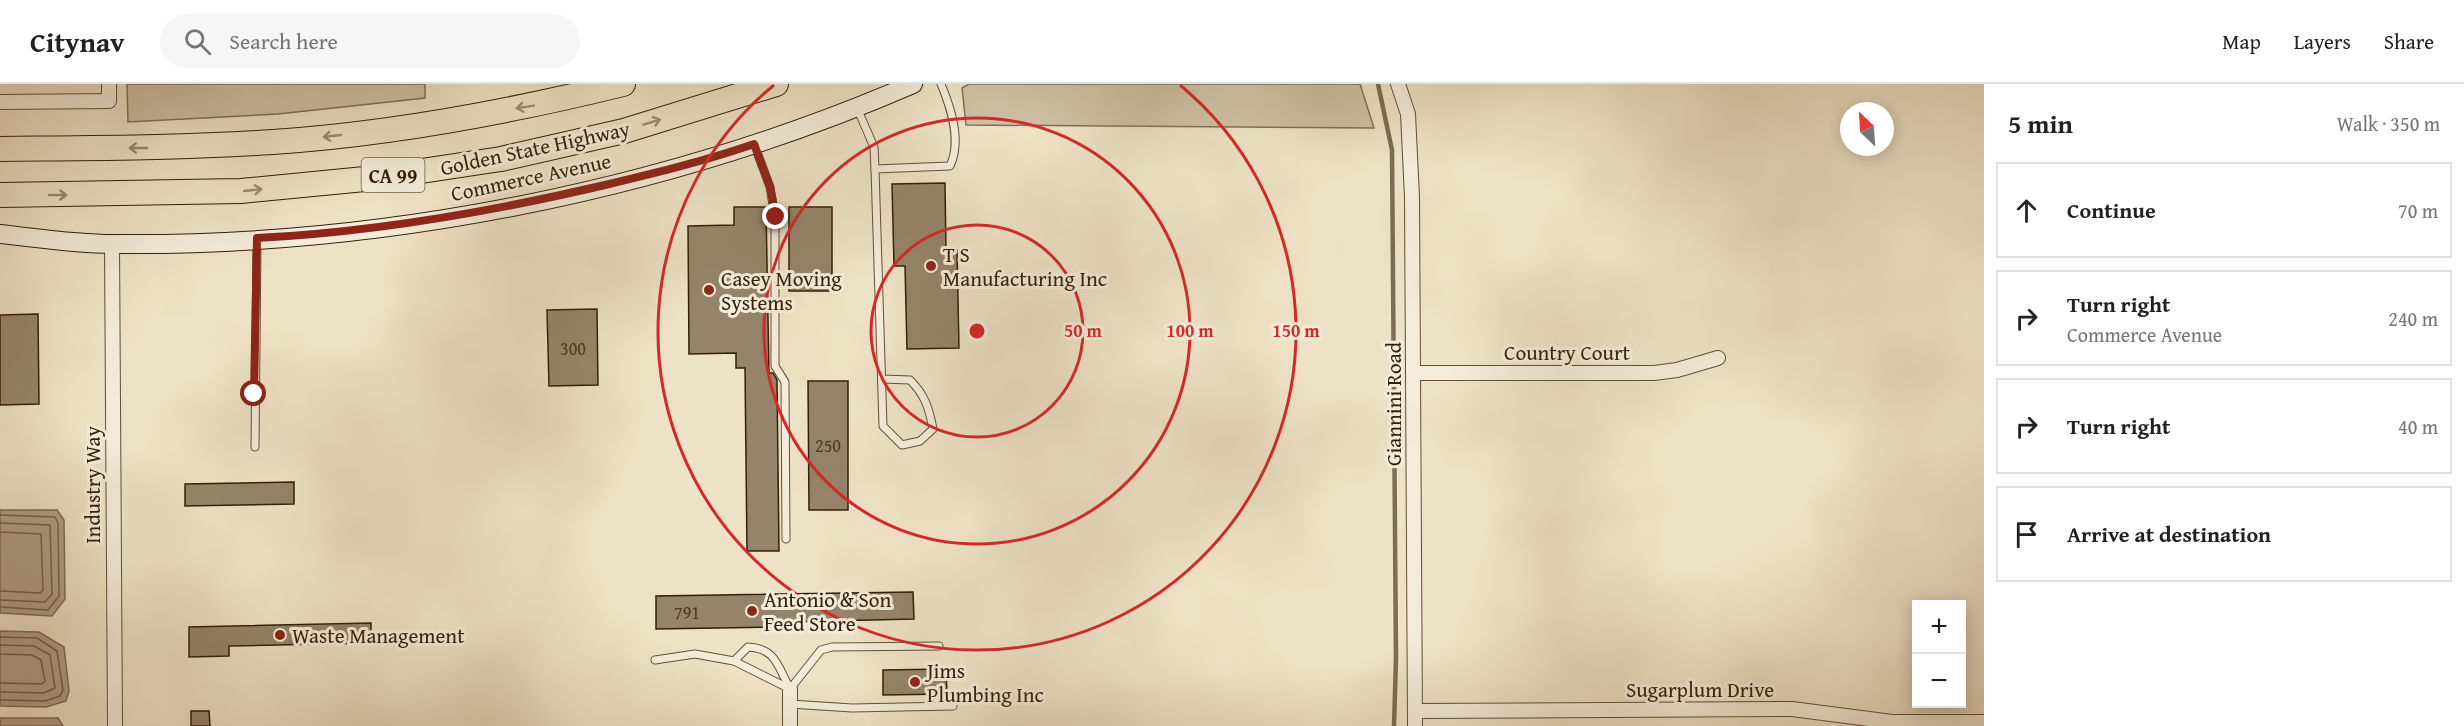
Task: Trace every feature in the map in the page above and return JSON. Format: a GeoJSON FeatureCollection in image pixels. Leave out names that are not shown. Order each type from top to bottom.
{"type":"FeatureCollection","features":[{"type":"Feature","properties":{"kind":"highway","name":"Golden State Highway"},"geometry":{"type":"LineString","coordinates":[[0,149],[177,147],[297,140],[372,132],[537,105],[623,84]]}},
{"type":"Feature","properties":{"kind":"highway","name":"Golden State Highway"},"geometry":{"type":"LineString","coordinates":[[0,195],[241,191],[398,174],[501,159],[624,131],[776,84]]}},
{"type":"Feature","properties":{"kind":"street"},"geometry":{"type":"LineString","coordinates":[[0,102],[109,101],[109,84]]}},
{"type":"Feature","properties":{"kind":"street","name":"Commerce Avenue"},"geometry":{"type":"LineString","coordinates":[[0,234],[112,244],[257,238],[419,223],[532,202],[707,161],[857,108],[913,84]]}},
{"type":"Feature","properties":{"kind":"street","name":"Giannini Road"},"geometry":{"type":"LineString","coordinates":[[1398,84],[1408,114],[1412,197],[1415,726]]}},
{"type":"Feature","properties":{"kind":"street","name":"Industry Way"},"geometry":{"type":"LineString","coordinates":[[112,244],[115,726]]}},
{"type":"Feature","properties":{"kind":"street","name":"Country Court"},"geometry":{"type":"LineString","coordinates":[[1414,374],[1654,373],[1677,370],[1718,358]]}},
{"type":"Feature","properties":{"kind":"street"},"geometry":{"type":"LineString","coordinates":[[790,689],[790,726]]}},
{"type":"Feature","properties":{"kind":"street","name":"Sugarplum Drive"},"geometry":{"type":"LineString","coordinates":[[1415,711],[1792,709],[1892,722],[1984,722]]}},
{"type":"Feature","properties":{"kind":"lane"},"geometry":{"type":"LineString","coordinates":[[875,169],[950,166],[955,157],[953,111],[941,84]]}},
{"type":"Feature","properties":{"kind":"lane"},"geometry":{"type":"LineString","coordinates":[[857,108],[874,147],[883,426],[902,445],[920,441],[933,429],[928,405],[920,390],[910,380],[882,379]]}},
{"type":"Feature","properties":{"kind":"lane"},"geometry":{"type":"LineString","coordinates":[[754,144],[770,187],[776,217],[775,366],[785,382],[786,539]]}},
{"type":"Feature","properties":{"kind":"lane"},"geometry":{"type":"LineString","coordinates":[[255,447],[257,238]]}},
{"type":"Feature","properties":{"kind":"lane"},"geometry":{"type":"LineString","coordinates":[[790,689],[821,650],[832,647],[939,646]]}},
{"type":"Feature","properties":{"kind":"lane"},"geometry":{"type":"LineString","coordinates":[[734,661],[748,647],[763,648],[770,653],[790,689]]}},
{"type":"Feature","properties":{"kind":"lane"},"geometry":{"type":"LineString","coordinates":[[655,660],[695,654],[734,661],[790,689]]}},
{"type":"Feature","properties":{"kind":"lane"},"geometry":{"type":"LineString","coordinates":[[790,704],[852,708],[953,706]]}},
{"type":"Feature","properties":{"kind":"shaded area"},"geometry":{"type":"Polygon","coordinates":[[[127,84],[425,84],[425,98],[278,114],[128,122],[127,84]]]}},
{"type":"Feature","properties":{"kind":"shaded area"},"geometry":{"type":"Polygon","coordinates":[[[969,84],[1360,84],[1374,128],[966,125],[962,88],[969,84]]]}},
{"type":"Feature","properties":{"kind":"water"},"geometry":{"type":"Polygon","coordinates":[[[0,510],[57,510],[64,520],[65,599],[52,616],[0,613],[0,510]]]}},
{"type":"Feature","properties":{"kind":"water"},"geometry":{"type":"Polygon","coordinates":[[[0,631],[39,632],[64,647],[69,691],[66,701],[46,707],[0,706],[0,631]]]}},
{"type":"Feature","properties":{"kind":"water"},"geometry":{"type":"Polygon","coordinates":[[[0,718],[58,718],[63,726],[0,726],[0,718]]]}},
{"type":"Feature","properties":{"kind":"building","name":"T S Manufacturing Inc"},"geometry":{"type":"Polygon","coordinates":[[[945,183],[946,251],[957,250],[959,348],[907,349],[905,266],[894,266],[892,184],[945,183]]]}},
{"type":"Feature","properties":{"kind":"building"},"geometry":{"type":"Polygon","coordinates":[[[734,207],[766,207],[769,373],[773,373],[777,380],[779,551],[747,551],[745,368],[736,368],[736,353],[689,354],[688,226],[734,225],[734,207]]]}},
{"type":"Feature","properties":{"kind":"building"},"geometry":{"type":"Polygon","coordinates":[[[789,207],[832,207],[832,291],[789,291],[789,207]]]}},
{"type":"Feature","properties":{"kind":"building"},"geometry":{"type":"Polygon","coordinates":[[[597,309],[598,385],[549,386],[547,310],[597,309]]]}},
{"type":"Feature","properties":{"kind":"building"},"geometry":{"type":"Polygon","coordinates":[[[38,314],[39,404],[0,405],[0,315],[38,314]]]}},
{"type":"Feature","properties":{"kind":"building"},"geometry":{"type":"Polygon","coordinates":[[[808,381],[848,381],[848,510],[809,510],[808,381]]]}},
{"type":"Feature","properties":{"kind":"building"},"geometry":{"type":"Polygon","coordinates":[[[294,482],[294,504],[185,506],[185,484],[294,482]]]}},
{"type":"Feature","properties":{"kind":"building"},"geometry":{"type":"Polygon","coordinates":[[[913,592],[914,619],[784,622],[784,627],[656,629],[656,596],[913,592]]]}},
{"type":"Feature","properties":{"kind":"building","name":"Waste Management"},"geometry":{"type":"Polygon","coordinates":[[[371,623],[371,643],[229,646],[229,656],[189,657],[189,627],[371,623]]]}},
{"type":"Feature","properties":{"kind":"building","name":"Jims Plumbing Inc"},"geometry":{"type":"Polygon","coordinates":[[[946,669],[947,694],[883,695],[883,670],[946,669]]]}},
{"type":"Feature","properties":{"kind":"building"},"geometry":{"type":"Polygon","coordinates":[[[191,711],[209,711],[210,726],[191,726],[191,711]]]}},
{"type":"Feature","properties":{"kind":"waterway"},"geometry":{"type":"LineString","coordinates":[[1378,84],[1392,150],[1396,658],[1394,726]]}},
{"type":"Feature","properties":{"kind":"place","name":"T S Manufacturing Inc"},"geometry":{"type":"Point","coordinates":[931,266]}},
{"type":"Feature","properties":{"kind":"place","name":"Casey Moving Systems"},"geometry":{"type":"Point","coordinates":[709,290]}},
{"type":"Feature","properties":{"kind":"place","name":"Antonio & Son Feed Store"},"geometry":{"type":"Point","coordinates":[752,611]}},
{"type":"Feature","properties":{"kind":"place","name":"Waste Management"},"geometry":{"type":"Point","coordinates":[280,635]}},
{"type":"Feature","properties":{"kind":"place","name":"Jims Plumbing Inc"},"geometry":{"type":"Point","coordinates":[915,682]}},
{"type":"Feature","properties":{"kind":"route"},"geometry":{"type":"LineString","coordinates":[[254,394],[257,238],[419,223],[532,202],[707,161],[754,144],[770,187],[776,217]]}}]}
